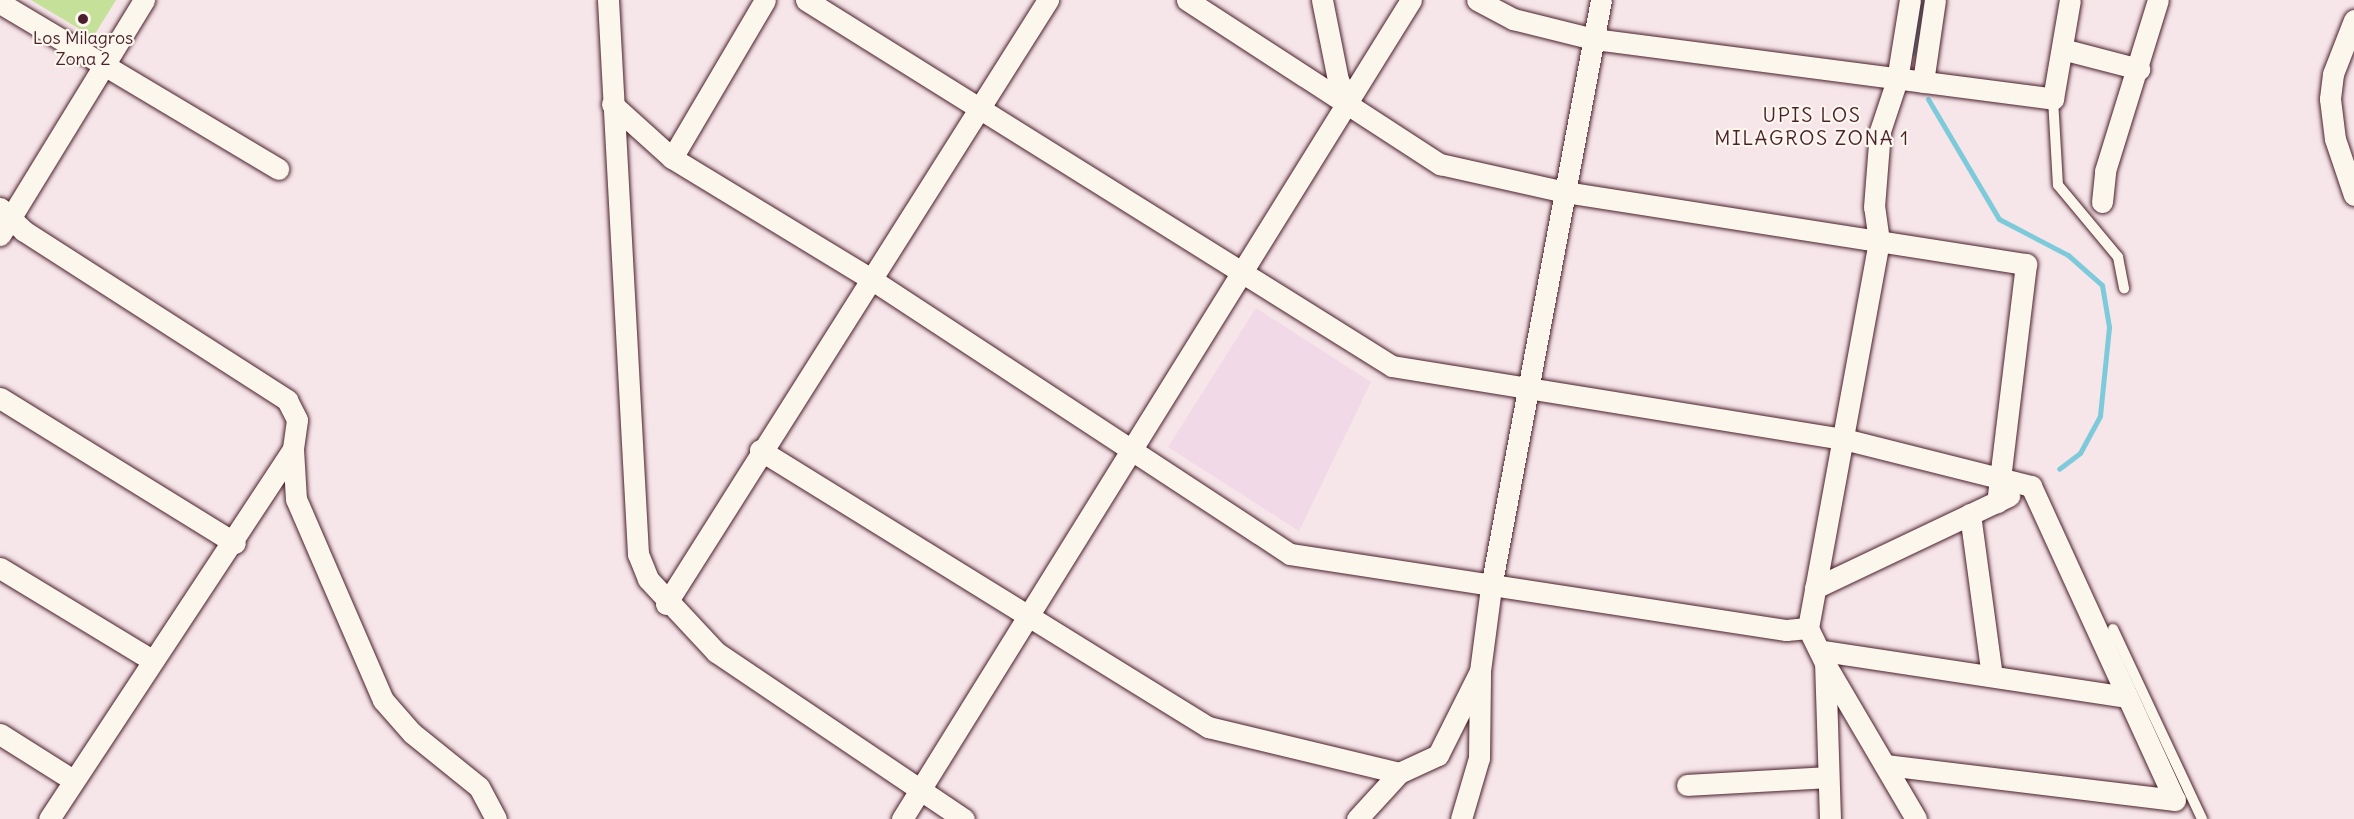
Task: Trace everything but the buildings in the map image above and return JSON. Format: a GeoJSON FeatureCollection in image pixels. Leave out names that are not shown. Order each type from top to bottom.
{"type":"FeatureCollection","features":[{"type":"Feature","properties":{"kind":"street"},"geometry":{"type":"LineString","coordinates":[[0,236],[6,212],[105,65],[144,0]]}},
{"type":"Feature","properties":{"kind":"street"},"geometry":{"type":"LineString","coordinates":[[608,0],[638,554],[666,604],[716,652],[964,819]]}},
{"type":"Feature","properties":{"kind":"street"},"geometry":{"type":"LineString","coordinates":[[672,158],[765,0]]}},
{"type":"Feature","properties":{"kind":"street"},"geometry":{"type":"LineString","coordinates":[[806,0],[980,111],[1392,366],[1844,439],[1997,475],[2031,486],[2175,800],[1884,765]]}},
{"type":"Feature","properties":{"kind":"street"},"geometry":{"type":"LineString","coordinates":[[666,604],[760,450],[980,111],[1048,0]]}},
{"type":"Feature","properties":{"kind":"street"},"geometry":{"type":"LineString","coordinates":[[1187,0],[1440,164],[1565,192],[2026,264],[1997,475],[1997,502]]}},
{"type":"Feature","properties":{"kind":"street"},"geometry":{"type":"LineString","coordinates":[[1322,0],[1338,80],[1350,104]]}},
{"type":"Feature","properties":{"kind":"street"},"geometry":{"type":"LineString","coordinates":[[903,819],[1027,615],[1136,451],[1243,273],[1350,104],[1411,0]]}},
{"type":"Feature","properties":{"kind":"street"},"geometry":{"type":"LineString","coordinates":[[1477,0],[1514,19],[1594,39],[2053,99],[2070,0]]}},
{"type":"Feature","properties":{"kind":"street"},"geometry":{"type":"LineString","coordinates":[[1461,819],[1479,758],[1480,671],[1491,587],[1601,0]]}},
{"type":"Feature","properties":{"kind":"street"},"geometry":{"type":"LineString","coordinates":[[1910,0],[1897,80],[1880,131],[1874,207],[1879,241],[1808,628],[1916,819]]}},
{"type":"Feature","properties":{"kind":"street"},"geometry":{"type":"LineString","coordinates":[[1923,82],[1935,0]]}},
{"type":"Feature","properties":{"kind":"street"},"geometry":{"type":"LineString","coordinates":[[2102,202],[2105,171],[2139,69],[2158,0]]}},
{"type":"Feature","properties":{"kind":"street"},"geometry":{"type":"LineString","coordinates":[[0,3],[278,169]]}},
{"type":"Feature","properties":{"kind":"street"},"geometry":{"type":"LineString","coordinates":[[2354,20],[2333,74],[2330,99],[2335,139],[2354,195]]}},
{"type":"Feature","properties":{"kind":"street"},"geometry":{"type":"LineString","coordinates":[[2062,49],[2139,69]]}},
{"type":"Feature","properties":{"kind":"street"},"geometry":{"type":"LineString","coordinates":[[612,104],[672,158],[871,279],[1290,554],[1491,587],[1786,630],[1808,628]]}},
{"type":"Feature","properties":{"kind":"street"},"geometry":{"type":"LineString","coordinates":[[6,212],[24,231],[287,400],[297,420],[293,449],[296,499],[383,700],[412,733],[479,787],[496,819]]}},
{"type":"Feature","properties":{"kind":"street"},"geometry":{"type":"LineString","coordinates":[[0,398],[235,543]]}},
{"type":"Feature","properties":{"kind":"street"},"geometry":{"type":"LineString","coordinates":[[49,819],[152,660],[235,543],[293,449]]}},
{"type":"Feature","properties":{"kind":"street"},"geometry":{"type":"LineString","coordinates":[[760,450],[1224,734],[1399,773]]}},
{"type":"Feature","properties":{"kind":"street"},"geometry":{"type":"LineString","coordinates":[[1815,588],[2031,486]]}},
{"type":"Feature","properties":{"kind":"street"},"geometry":{"type":"LineString","coordinates":[[1970,514],[1992,676]]}},
{"type":"Feature","properties":{"kind":"street"},"geometry":{"type":"LineString","coordinates":[[0,568],[152,660]]}},
{"type":"Feature","properties":{"kind":"street"},"geometry":{"type":"LineString","coordinates":[[1824,657],[1992,676],[2127,697]]}},
{"type":"Feature","properties":{"kind":"street"},"geometry":{"type":"LineString","coordinates":[[1824,657],[1830,819]]}},
{"type":"Feature","properties":{"kind":"street"},"geometry":{"type":"LineString","coordinates":[[1357,819],[1399,773],[1438,755],[1480,671]]}},
{"type":"Feature","properties":{"kind":"street"},"geometry":{"type":"LineString","coordinates":[[0,734],[73,780]]}},
{"type":"Feature","properties":{"kind":"street"},"geometry":{"type":"LineString","coordinates":[[1687,785],[1828,777]]}},
{"type":"Feature","properties":{"kind":"lane"},"geometry":{"type":"LineString","coordinates":[[2053,99],[2058,184],[2118,257],[2124,288]]}},
{"type":"Feature","properties":{"kind":"lane"},"geometry":{"type":"LineString","coordinates":[[2113,629],[2202,819]]}},
{"type":"Feature","properties":{"kind":"shaded area"},"geometry":{"type":"Polygon","coordinates":[[[1256,308],[1371,382],[1299,531],[1168,447],[1256,308]]]}},
{"type":"Feature","properties":{"kind":"green space","name":"Los Milagros Zona 2"},"geometry":{"type":"Polygon","coordinates":[[[31,0],[116,0],[93,37],[31,0]]]}},
{"type":"Feature","properties":{"kind":"waterway"},"geometry":{"type":"LineString","coordinates":[[1913,53],[1923,0]]}},
{"type":"Feature","properties":{"kind":"waterway"},"geometry":{"type":"LineString","coordinates":[[1928,99],[1999,219],[2068,255],[2102,285],[2109,327],[2100,416],[2080,453],[2059,469]]}},
{"type":"Feature","properties":{"kind":"place","name":"Los Milagros Zona 2"},"geometry":{"type":"Point","coordinates":[83,19]}},
{"type":"Feature","properties":{"kind":"district","name":"UPIS LOS MILAGROS ZONA 1"},"geometry":{"type":"Point","coordinates":[1812,126]}}]}
